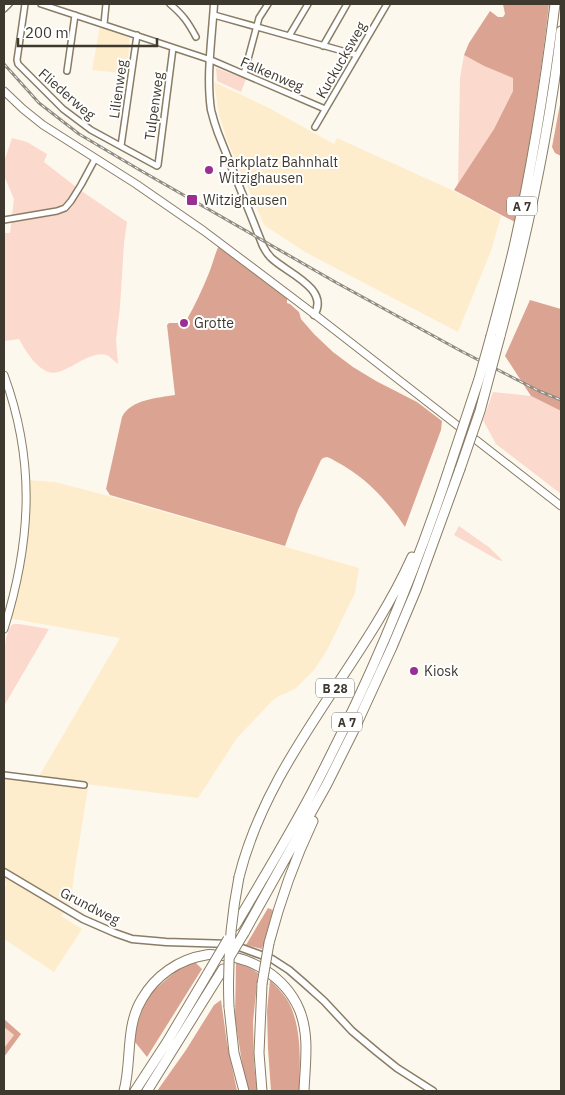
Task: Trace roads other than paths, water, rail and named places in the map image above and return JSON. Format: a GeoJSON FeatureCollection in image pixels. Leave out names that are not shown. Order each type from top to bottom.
{"type":"FeatureCollection","features":[{"type":"Feature","properties":{"kind":"highway","name":"A 7"},"geometry":{"type":"LineString","coordinates":[[147,1091],[223,969],[327,784],[392,647],[416,590],[480,411],[550,75],[555,4]]}},
{"type":"Feature","properties":{"kind":"highway","name":"A 7"},"geometry":{"type":"LineString","coordinates":[[552,59],[561,30]]}},
{"type":"Feature","properties":{"kind":"highway","name":"A 7"},"geometry":{"type":"LineString","coordinates":[[135,1091],[168,1042],[276,856],[311,793],[357,701],[407,586],[479,379],[496,336]]}},
{"type":"Feature","properties":{"kind":"highway","name":"B 28"},"geometry":{"type":"LineString","coordinates":[[244,1091],[234,1052],[229,1007],[228,950],[233,906],[244,856],[253,832],[288,761],[378,624],[401,581],[436,507]]}},
{"type":"Feature","properties":{"kind":"highway"},"geometry":{"type":"LineString","coordinates":[[262,1091],[258,1053],[262,984],[269,943],[292,868],[327,792],[327,784]]}},
{"type":"Feature","properties":{"kind":"highway"},"geometry":{"type":"LineString","coordinates":[[124,1091],[128,1072],[130,1038],[136,1011],[142,998],[151,986],[170,968],[181,962],[206,954],[247,960],[275,977],[288,991],[298,1008],[304,1026],[306,1044],[304,1091]]}},
{"type":"Feature","properties":{"kind":"main road"},"geometry":{"type":"LineString","coordinates":[[5,94],[43,125],[204,230],[561,506]]}},
{"type":"Feature","properties":{"kind":"main road"},"geometry":{"type":"LineString","coordinates":[[4,375],[22,440],[26,480],[24,538],[17,577],[4,629]]}},
{"type":"Feature","properties":{"kind":"street"},"geometry":{"type":"LineString","coordinates":[[4,9],[9,4]]}},
{"type":"Feature","properties":{"kind":"street","name":"Fliederweg"},"geometry":{"type":"LineString","coordinates":[[24,4],[18,64],[63,109],[91,130],[157,166]]}},
{"type":"Feature","properties":{"kind":"street","name":"Falkenweg"},"geometry":{"type":"LineString","coordinates":[[41,4],[54,6],[74,15],[211,60],[326,109]]}},
{"type":"Feature","properties":{"kind":"street"},"geometry":{"type":"LineString","coordinates":[[104,24],[106,4]]}},
{"type":"Feature","properties":{"kind":"street"},"geometry":{"type":"LineString","coordinates":[[170,4],[183,15],[196,37]]}},
{"type":"Feature","properties":{"kind":"street"},"geometry":{"type":"LineString","coordinates":[[214,4],[210,94],[213,118],[262,246],[275,262],[306,283],[314,292],[318,304],[318,309],[314,315]]}},
{"type":"Feature","properties":{"kind":"street"},"geometry":{"type":"LineString","coordinates":[[244,74],[259,18],[268,4]]}},
{"type":"Feature","properties":{"kind":"street"},"geometry":{"type":"LineString","coordinates":[[289,36],[308,4]]}},
{"type":"Feature","properties":{"kind":"street"},"geometry":{"type":"LineString","coordinates":[[323,46],[347,4]]}},
{"type":"Feature","properties":{"kind":"street","name":"Kuckucksweg"},"geometry":{"type":"LineString","coordinates":[[315,127],[387,4]]}},
{"type":"Feature","properties":{"kind":"street"},"geometry":{"type":"LineString","coordinates":[[67,70],[74,15]]}},
{"type":"Feature","properties":{"kind":"street"},"geometry":{"type":"LineString","coordinates":[[214,15],[357,55]]}},
{"type":"Feature","properties":{"kind":"street","name":"Lilienweg"},"geometry":{"type":"LineString","coordinates":[[121,146],[137,35]]}},
{"type":"Feature","properties":{"kind":"street","name":"Tulpenweg"},"geometry":{"type":"LineString","coordinates":[[157,166],[174,48]]}},
{"type":"Feature","properties":{"kind":"street"},"geometry":{"type":"LineString","coordinates":[[4,220],[65,208],[95,159]]}},
{"type":"Feature","properties":{"kind":"street"},"geometry":{"type":"LineString","coordinates":[[4,775],[84,786]]}},
{"type":"Feature","properties":{"kind":"street","name":"Grundweg"},"geometry":{"type":"LineString","coordinates":[[4,872],[83,919],[115,933],[132,938],[166,942],[231,944],[272,959],[304,983],[352,1031],[377,1052],[397,1068],[433,1091]]}},
{"type":"Feature","properties":{"kind":"railway"},"geometry":{"type":"LineString","coordinates":[[4,64],[39,103],[79,134],[337,283],[461,351],[539,391],[561,400]]}},
{"type":"Feature","properties":{"kind":"place","name":"Parkplatz Bahnhalt Witzighausen"},"geometry":{"type":"Point","coordinates":[209,170]}},
{"type":"Feature","properties":{"kind":"place","name":"Witzighausen"},"geometry":{"type":"Point","coordinates":[192,200]}},
{"type":"Feature","properties":{"kind":"place","name":"Grotte"},"geometry":{"type":"Point","coordinates":[184,323]}},
{"type":"Feature","properties":{"kind":"place","name":"Kiosk"},"geometry":{"type":"Point","coordinates":[414,671]}}]}
